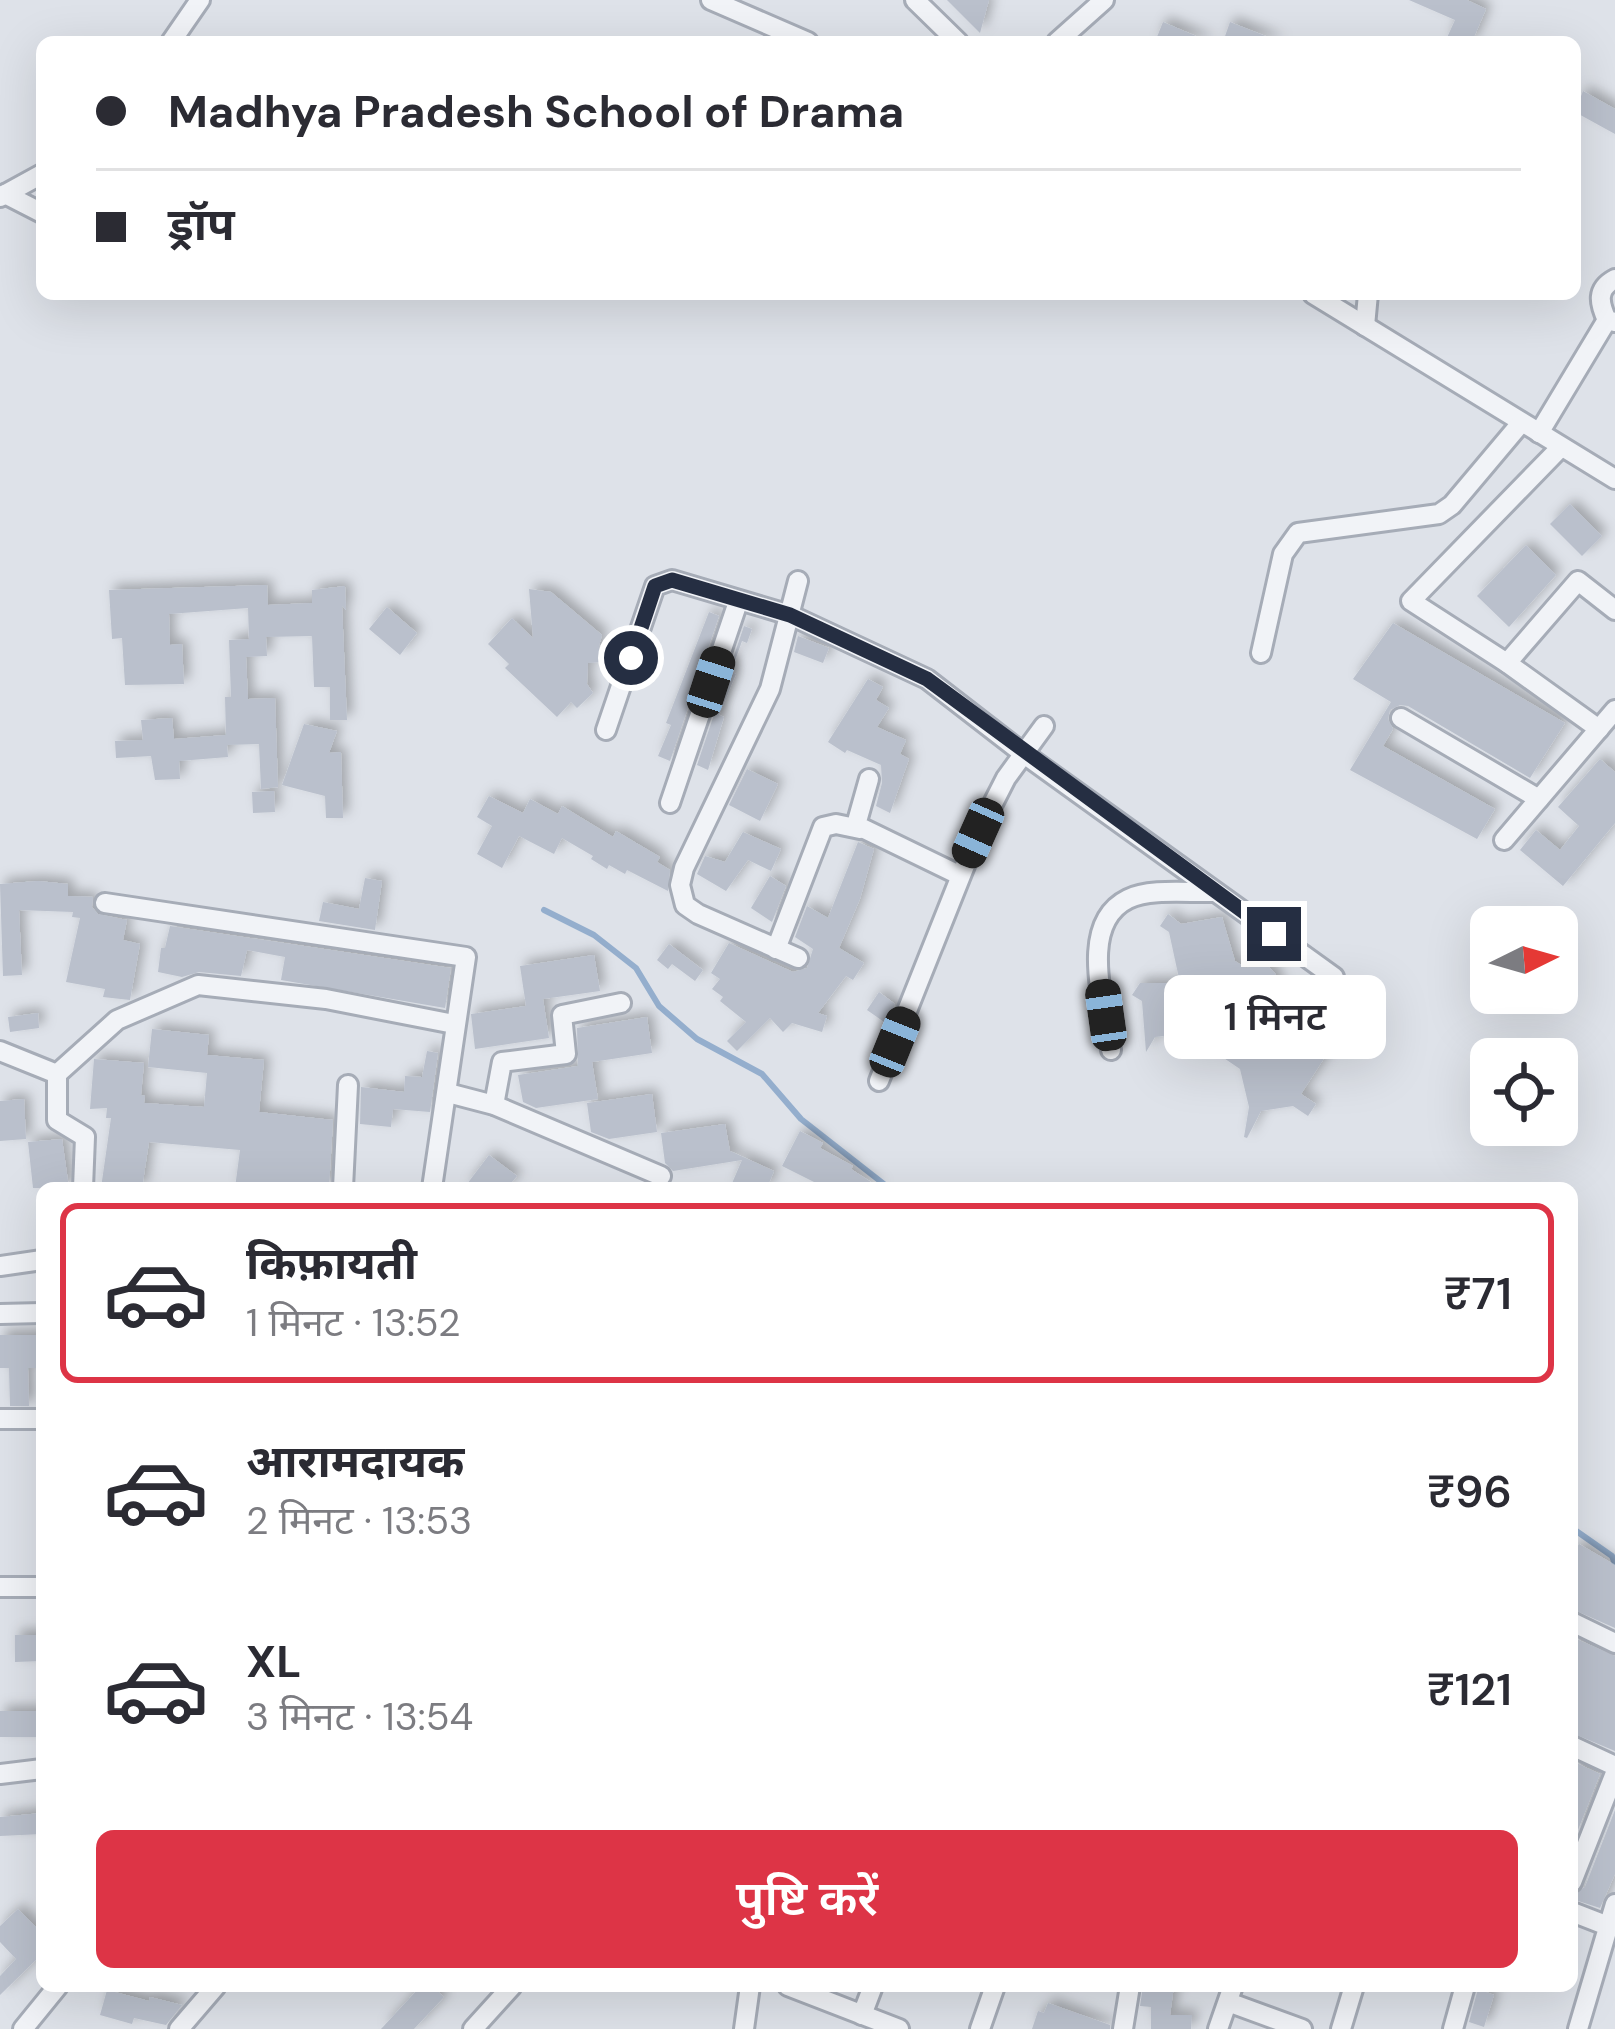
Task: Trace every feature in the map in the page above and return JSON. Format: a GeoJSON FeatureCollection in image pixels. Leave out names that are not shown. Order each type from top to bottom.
{"type":"FeatureCollection","features":[{"type":"Feature","properties":{"kind":"street"},"geometry":{"type":"LineString","coordinates":[[174,36],[200,0]]}},
{"type":"Feature","properties":{"kind":"street"},"geometry":{"type":"LineString","coordinates":[[915,0],[952,36]]}},
{"type":"Feature","properties":{"kind":"street"},"geometry":{"type":"LineString","coordinates":[[1064,36],[1104,0]]}},
{"type":"Feature","properties":{"kind":"street"},"geometry":{"type":"LineString","coordinates":[[717,1],[795,36]]}},
{"type":"Feature","properties":{"kind":"street"},"geometry":{"type":"LineString","coordinates":[[3,195],[36,177]]}},
{"type":"Feature","properties":{"kind":"street"},"geometry":{"type":"LineString","coordinates":[[3,195],[36,210]]}},
{"type":"Feature","properties":{"kind":"street"},"geometry":{"type":"LineString","coordinates":[[1539,434],[1611,321],[1599,298],[1615,279]]}},
{"type":"Feature","properties":{"kind":"street"},"geometry":{"type":"LineString","coordinates":[[1323,300],[1615,479]]}},
{"type":"Feature","properties":{"kind":"street"},"geometry":{"type":"LineString","coordinates":[[1365,326],[1367,300]]}},
{"type":"Feature","properties":{"kind":"street"},"geometry":{"type":"LineString","coordinates":[[1261,653],[1282,554],[1298,533],[1439,514],[1452,505],[1521,423]]}},
{"type":"Feature","properties":{"kind":"street"},"geometry":{"type":"LineString","coordinates":[[1561,447],[1411,601],[1599,729]]}},
{"type":"Feature","properties":{"kind":"street"},"geometry":{"type":"LineString","coordinates":[[606,730],[655,586],[672,580],[790,615],[927,679],[1334,977]]}},
{"type":"Feature","properties":{"kind":"street"},"geometry":{"type":"LineString","coordinates":[[798,581],[764,705],[680,885],[685,905],[698,914],[799,958]]}},
{"type":"Feature","properties":{"kind":"street"},"geometry":{"type":"LineString","coordinates":[[1508,663],[1579,581],[1615,610]]}},
{"type":"Feature","properties":{"kind":"street"},"geometry":{"type":"LineString","coordinates":[[670,803],[738,602]]}},
{"type":"Feature","properties":{"kind":"street"},"geometry":{"type":"LineString","coordinates":[[1504,840],[1615,710]]}},
{"type":"Feature","properties":{"kind":"street"},"geometry":{"type":"LineString","coordinates":[[1401,718],[1539,799]]}},
{"type":"Feature","properties":{"kind":"street"},"geometry":{"type":"LineString","coordinates":[[879,1081],[959,875],[1006,778],[1045,726]]}},
{"type":"Feature","properties":{"kind":"street"},"geometry":{"type":"LineString","coordinates":[[860,829],[856,818],[869,779]]}},
{"type":"Feature","properties":{"kind":"street"},"geometry":{"type":"LineString","coordinates":[[776,949],[823,827],[836,824],[860,829],[959,875]]}},
{"type":"Feature","properties":{"kind":"street"},"geometry":{"type":"LineString","coordinates":[[1111,1050],[1096,945],[1103,922],[1126,899],[1214,892]]}},
{"type":"Feature","properties":{"kind":"street"},"geometry":{"type":"LineString","coordinates":[[105,903],[466,957],[433,1182]]}},
{"type":"Feature","properties":{"kind":"street"},"geometry":{"type":"LineString","coordinates":[[83,1182],[85,1136],[57,1120],[57,1074],[117,1020],[198,985],[326,999],[454,1024]]}},
{"type":"Feature","properties":{"kind":"street"},"geometry":{"type":"LineString","coordinates":[[494,1105],[502,1062],[566,1054],[562,1015],[622,1003]]}},
{"type":"Feature","properties":{"kind":"street"},"geometry":{"type":"LineString","coordinates":[[0,1051],[57,1074]]}},
{"type":"Feature","properties":{"kind":"street"},"geometry":{"type":"LineString","coordinates":[[343,1182],[348,1084]]}},
{"type":"Feature","properties":{"kind":"street"},"geometry":{"type":"LineString","coordinates":[[448,1093],[494,1105],[661,1175]]}},
{"type":"Feature","properties":{"kind":"street"},"geometry":{"type":"LineString","coordinates":[[0,1266],[36,1261]]}},
{"type":"Feature","properties":{"kind":"street"},"geometry":{"type":"LineString","coordinates":[[0,1314],[36,1313]]}},
{"type":"Feature","properties":{"kind":"street"},"geometry":{"type":"LineString","coordinates":[[0,1419],[36,1419]]}},
{"type":"Feature","properties":{"kind":"street"},"geometry":{"type":"LineString","coordinates":[[0,1587],[36,1588]]}},
{"type":"Feature","properties":{"kind":"street"},"geometry":{"type":"LineString","coordinates":[[1578,1625],[1615,1643]]}},
{"type":"Feature","properties":{"kind":"street"},"geometry":{"type":"LineString","coordinates":[[1578,1749],[1615,1769],[1578,1866]]}},
{"type":"Feature","properties":{"kind":"street"},"geometry":{"type":"LineString","coordinates":[[0,1774],[36,1770]]}},
{"type":"Feature","properties":{"kind":"street"},"geometry":{"type":"LineString","coordinates":[[1578,2029],[1615,1904]]}},
{"type":"Feature","properties":{"kind":"street"},"geometry":{"type":"LineString","coordinates":[[1578,1914],[1608,1926]]}},
{"type":"Feature","properties":{"kind":"street"},"geometry":{"type":"LineString","coordinates":[[23,2029],[53,1992]]}},
{"type":"Feature","properties":{"kind":"street"},"geometry":{"type":"LineString","coordinates":[[178,2029],[211,1992]]}},
{"type":"Feature","properties":{"kind":"street"},"geometry":{"type":"LineString","coordinates":[[472,2029],[506,1992]]}},
{"type":"Feature","properties":{"kind":"street"},"geometry":{"type":"LineString","coordinates":[[744,2029],[748,1992]]}},
{"type":"Feature","properties":{"kind":"street"},"geometry":{"type":"LineString","coordinates":[[803,1992],[899,2029]]}},
{"type":"Feature","properties":{"kind":"street"},"geometry":{"type":"LineString","coordinates":[[862,2015],[871,1992]]}},
{"type":"Feature","properties":{"kind":"street"},"geometry":{"type":"LineString","coordinates":[[980,2029],[993,1992]]}},
{"type":"Feature","properties":{"kind":"street"},"geometry":{"type":"LineString","coordinates":[[1123,2029],[1129,1992]]}},
{"type":"Feature","properties":{"kind":"street"},"geometry":{"type":"LineString","coordinates":[[1341,2029],[1352,1992]]}},
{"type":"Feature","properties":{"kind":"street"},"geometry":{"type":"LineString","coordinates":[[1453,2029],[1464,1992]]}},
{"type":"Feature","properties":{"kind":"street"},"geometry":{"type":"LineString","coordinates":[[1218,2029],[1230,1994],[1302,2029]]}},
{"type":"Feature","properties":{"kind":"building"},"geometry":{"type":"Polygon","coordinates":[[[947,0],[989,0],[980,33],[947,0]]]}},
{"type":"Feature","properties":{"kind":"building"},"geometry":{"type":"Polygon","coordinates":[[[1409,0],[1467,0],[1486,9],[1475,36],[1448,36],[1455,20],[1409,0]]]}},
{"type":"Feature","properties":{"kind":"building"},"geometry":{"type":"Polygon","coordinates":[[[1163,22],[1196,36],[1157,36],[1163,22]]]}},
{"type":"Feature","properties":{"kind":"building"},"geometry":{"type":"Polygon","coordinates":[[[1230,22],[1265,36],[1225,36],[1230,22]]]}},
{"type":"Feature","properties":{"kind":"building"},"geometry":{"type":"Polygon","coordinates":[[[1583,91],[1615,109],[1615,134],[1581,115],[1583,91]]]}},
{"type":"Feature","properties":{"kind":"building"},"geometry":{"type":"Polygon","coordinates":[[[1570,504],[1602,536],[1582,556],[1550,524],[1570,504]]]}},
{"type":"Feature","properties":{"kind":"building"},"geometry":{"type":"Polygon","coordinates":[[[1526,545],[1556,575],[1509,627],[1477,596],[1526,545]]]}},
{"type":"Feature","properties":{"kind":"building"},"geometry":{"type":"Polygon","coordinates":[[[267,585],[268,605],[312,603],[312,590],[345,586],[347,720],[330,720],[330,687],[314,687],[312,636],[266,637],[267,656],[246,657],[248,699],[275,698],[278,787],[261,789],[259,744],[227,745],[228,757],[179,761],[180,779],[155,780],[151,756],[116,758],[115,741],[143,740],[141,720],[172,718],[174,739],[226,735],[225,697],[231,697],[229,640],[249,639],[248,608],[169,614],[170,645],[182,644],[184,684],[125,685],[122,638],[112,639],[109,590],[267,585]]]}},
{"type":"Feature","properties":{"kind":"building"},"geometry":{"type":"Polygon","coordinates":[[[529,589],[551,592],[602,635],[603,662],[588,663],[587,684],[593,693],[577,708],[571,702],[557,717],[505,668],[509,664],[488,644],[512,618],[533,638],[529,589]]]}},
{"type":"Feature","properties":{"kind":"building"},"geometry":{"type":"Polygon","coordinates":[[[387,607],[417,633],[400,655],[369,629],[387,607]]]}},
{"type":"Feature","properties":{"kind":"building"},"geometry":{"type":"Polygon","coordinates":[[[709,612],[719,616],[670,761],[658,756],[671,725],[666,723],[709,612]]]}},
{"type":"Feature","properties":{"kind":"building"},"geometry":{"type":"Polygon","coordinates":[[[1393,623],[1565,723],[1530,778],[1408,706],[1390,710],[1393,729],[1383,746],[1495,809],[1477,839],[1350,770],[1391,702],[1353,679],[1393,623]]]}},
{"type":"Feature","properties":{"kind":"building"},"geometry":{"type":"Polygon","coordinates":[[[744,626],[752,629],[747,643],[742,641],[731,672],[736,674],[719,715],[724,717],[708,770],[697,765],[744,626]]]}},
{"type":"Feature","properties":{"kind":"building"},"geometry":{"type":"Polygon","coordinates":[[[798,636],[829,648],[823,663],[794,652],[798,636]]]}},
{"type":"Feature","properties":{"kind":"building"},"geometry":{"type":"Polygon","coordinates":[[[868,679],[883,687],[876,700],[889,708],[877,727],[906,740],[900,754],[909,759],[890,813],[876,806],[881,765],[828,742],[868,679]]]}},
{"type":"Feature","properties":{"kind":"building"},"geometry":{"type":"Polygon","coordinates":[[[304,724],[337,731],[329,753],[341,752],[343,818],[326,818],[325,796],[282,785],[304,724]]]}},
{"type":"Feature","properties":{"kind":"building"},"geometry":{"type":"Polygon","coordinates":[[[1600,759],[1615,772],[1615,823],[1563,886],[1520,850],[1536,830],[1560,850],[1579,826],[1558,807],[1600,759]]]}},
{"type":"Feature","properties":{"kind":"building"},"geometry":{"type":"Polygon","coordinates":[[[747,769],[778,784],[760,821],[729,805],[747,769]]]}},
{"type":"Feature","properties":{"kind":"building"},"geometry":{"type":"Polygon","coordinates":[[[274,791],[275,812],[253,813],[252,792],[274,791]]]}},
{"type":"Feature","properties":{"kind":"building"},"geometry":{"type":"Polygon","coordinates":[[[489,796],[523,813],[530,799],[558,814],[562,806],[613,837],[616,831],[660,857],[657,862],[670,870],[668,891],[627,870],[625,874],[609,865],[607,869],[562,838],[554,854],[519,836],[502,868],[477,854],[492,826],[477,817],[489,796]]]}},
{"type":"Feature","properties":{"kind":"building"},"geometry":{"type":"Polygon","coordinates":[[[743,832],[781,849],[771,871],[748,860],[726,891],[697,874],[705,856],[725,862],[743,832]]]}},
{"type":"Feature","properties":{"kind":"building"},"geometry":{"type":"Polygon","coordinates":[[[858,842],[874,849],[839,948],[864,963],[853,980],[846,976],[818,1013],[827,1016],[822,1032],[792,1023],[783,1032],[770,1018],[737,1051],[727,1041],[746,1022],[720,1001],[723,997],[712,989],[720,979],[711,973],[729,943],[793,972],[807,968],[813,949],[795,937],[807,906],[828,918],[858,842]]]}},
{"type":"Feature","properties":{"kind":"building"},"geometry":{"type":"Polygon","coordinates":[[[770,876],[786,886],[772,922],[751,908],[770,876]]]}},
{"type":"Feature","properties":{"kind":"building"},"geometry":{"type":"Polygon","coordinates":[[[365,878],[382,881],[375,930],[319,921],[323,902],[359,909],[365,878]]]}},
{"type":"Feature","properties":{"kind":"building"},"geometry":{"type":"Polygon","coordinates":[[[0,884],[68,884],[68,896],[93,897],[92,907],[98,914],[127,920],[123,940],[140,944],[130,1000],[103,997],[105,989],[66,982],[80,918],[72,917],[73,912],[19,910],[22,975],[3,976],[0,884]]]}},
{"type":"Feature","properties":{"kind":"building"},"geometry":{"type":"Polygon","coordinates":[[[1168,914],[1181,924],[1222,917],[1235,961],[1246,968],[1265,963],[1289,997],[1333,990],[1345,1050],[1334,1043],[1301,1094],[1316,1104],[1308,1116],[1293,1106],[1261,1111],[1244,1137],[1249,1107],[1240,1069],[1187,1033],[1155,1037],[1146,1052],[1142,1001],[1132,995],[1140,983],[1180,983],[1169,932],[1160,926],[1168,914]]]}},
{"type":"Feature","properties":{"kind":"building"},"geometry":{"type":"Polygon","coordinates":[[[170,926],[451,968],[445,1008],[281,980],[285,957],[247,950],[241,976],[199,972],[182,977],[158,972],[170,926]]]}},
{"type":"Feature","properties":{"kind":"building"},"geometry":{"type":"Polygon","coordinates":[[[669,944],[703,970],[695,981],[672,964],[668,969],[657,960],[669,944]]]}},
{"type":"Feature","properties":{"kind":"building"},"geometry":{"type":"Polygon","coordinates":[[[594,955],[600,991],[543,999],[549,1038],[475,1049],[471,1014],[526,1006],[520,966],[594,955]]]}},
{"type":"Feature","properties":{"kind":"building"},"geometry":{"type":"Polygon","coordinates":[[[879,992],[895,1004],[887,1024],[867,1010],[879,992]]]}},
{"type":"Feature","properties":{"kind":"building"},"geometry":{"type":"Polygon","coordinates":[[[38,1013],[39,1028],[10,1032],[8,1017],[38,1013]]]}},
{"type":"Feature","properties":{"kind":"building"},"geometry":{"type":"Polygon","coordinates":[[[647,1017],[652,1053],[592,1062],[598,1099],[536,1108],[523,1102],[518,1075],[578,1066],[577,1028],[647,1017]]]}},
{"type":"Feature","properties":{"kind":"building"},"geometry":{"type":"Polygon","coordinates":[[[152,1029],[209,1035],[207,1055],[264,1060],[259,1112],[333,1120],[329,1182],[236,1182],[240,1150],[149,1142],[143,1182],[102,1182],[111,1118],[106,1118],[107,1108],[90,1109],[94,1059],[144,1063],[144,1103],[204,1107],[207,1073],[148,1067],[152,1029]]]}},
{"type":"Feature","properties":{"kind":"building"},"geometry":{"type":"Polygon","coordinates":[[[427,1051],[438,1053],[430,1112],[393,1109],[391,1127],[360,1124],[361,1087],[404,1092],[405,1076],[422,1077],[427,1051]]]}},
{"type":"Feature","properties":{"kind":"building"},"geometry":{"type":"Polygon","coordinates":[[[652,1094],[657,1132],[609,1139],[591,1132],[587,1103],[652,1094]]]}},
{"type":"Feature","properties":{"kind":"building"},"geometry":{"type":"Polygon","coordinates":[[[24,1099],[26,1139],[0,1141],[0,1101],[24,1099]]]}},
{"type":"Feature","properties":{"kind":"building"},"geometry":{"type":"Polygon","coordinates":[[[725,1124],[730,1151],[774,1171],[769,1182],[733,1182],[742,1160],[673,1171],[665,1163],[661,1133],[725,1124]]]}},
{"type":"Feature","properties":{"kind":"building"},"geometry":{"type":"Polygon","coordinates":[[[800,1131],[823,1143],[820,1148],[871,1182],[814,1182],[782,1166],[800,1131]]]}},
{"type":"Feature","properties":{"kind":"building"},"geometry":{"type":"Polygon","coordinates":[[[62,1139],[68,1182],[36,1182],[33,1188],[28,1142],[62,1139]]]}},
{"type":"Feature","properties":{"kind":"building"},"geometry":{"type":"Polygon","coordinates":[[[489,1155],[517,1176],[512,1182],[469,1182],[489,1155]]]}},
{"type":"Feature","properties":{"kind":"building"},"geometry":{"type":"Polygon","coordinates":[[[0,1335],[36,1335],[36,1368],[28,1368],[29,1406],[10,1406],[9,1368],[0,1368],[0,1335]]]}},
{"type":"Feature","properties":{"kind":"building"},"geometry":{"type":"Polygon","coordinates":[[[1578,1546],[1615,1565],[1615,1628],[1578,1612],[1578,1546]]]}},
{"type":"Feature","properties":{"kind":"building"},"geometry":{"type":"Polygon","coordinates":[[[15,1635],[36,1635],[36,1661],[15,1662],[15,1635]]]}},
{"type":"Feature","properties":{"kind":"building"},"geometry":{"type":"Polygon","coordinates":[[[1578,1640],[1615,1656],[1615,1751],[1578,1736],[1578,1640]]]}},
{"type":"Feature","properties":{"kind":"building"},"geometry":{"type":"Polygon","coordinates":[[[0,1711],[36,1711],[36,1737],[0,1737],[0,1711]]]}},
{"type":"Feature","properties":{"kind":"building"},"geometry":{"type":"Polygon","coordinates":[[[1578,1764],[1600,1774],[1578,1830],[1578,1764]]]}},
{"type":"Feature","properties":{"kind":"building"},"geometry":{"type":"Polygon","coordinates":[[[1615,1810],[1615,1874],[1600,1908],[1578,1901],[1578,1891],[1585,1887],[1615,1810]]]}},
{"type":"Feature","properties":{"kind":"building"},"geometry":{"type":"Polygon","coordinates":[[[36,1814],[36,1834],[0,1836],[0,1817],[36,1814]]]}},
{"type":"Feature","properties":{"kind":"building"},"geometry":{"type":"Polygon","coordinates":[[[18,1909],[36,1927],[36,1960],[0,1995],[0,1976],[16,1959],[0,1942],[0,1926],[18,1909]]]}},
{"type":"Feature","properties":{"kind":"building"},"geometry":{"type":"Polygon","coordinates":[[[106,1992],[182,2005],[166,2025],[134,2018],[132,2024],[100,2015],[106,1992]]]}},
{"type":"Feature","properties":{"kind":"building"},"geometry":{"type":"Polygon","coordinates":[[[415,1992],[439,1992],[444,1997],[414,2029],[381,2029],[415,1992]]]}},
{"type":"Feature","properties":{"kind":"building"},"geometry":{"type":"Polygon","coordinates":[[[1142,1992],[1173,1992],[1170,2015],[1192,2015],[1191,2029],[1151,2029],[1151,2007],[1140,2006],[1142,1992]]]}},
{"type":"Feature","properties":{"kind":"building"},"geometry":{"type":"Polygon","coordinates":[[[1477,1992],[1494,1995],[1484,2027],[1469,2022],[1477,1992]]]}},
{"type":"Feature","properties":{"kind":"building"},"geometry":{"type":"Polygon","coordinates":[[[1048,2003],[1110,2025],[1110,2029],[1032,2029],[1038,2011],[1044,2013],[1048,2003]]]}},
{"type":"Feature","properties":{"kind":"waterway"},"geometry":{"type":"LineString","coordinates":[[544,910],[594,935],[636,968],[659,1006],[697,1039],[762,1074],[801,1119],[881,1182]]}},
{"type":"Feature","properties":{"kind":"waterway"},"geometry":{"type":"LineString","coordinates":[[1578,1532],[1612,1556],[1615,1564]]}},
{"type":"Feature","properties":{"kind":"route"},"geometry":{"type":"LineString","coordinates":[[631,658],[655,586],[661,581],[672,580],[790,615],[927,679],[1274,934]]}}]}
